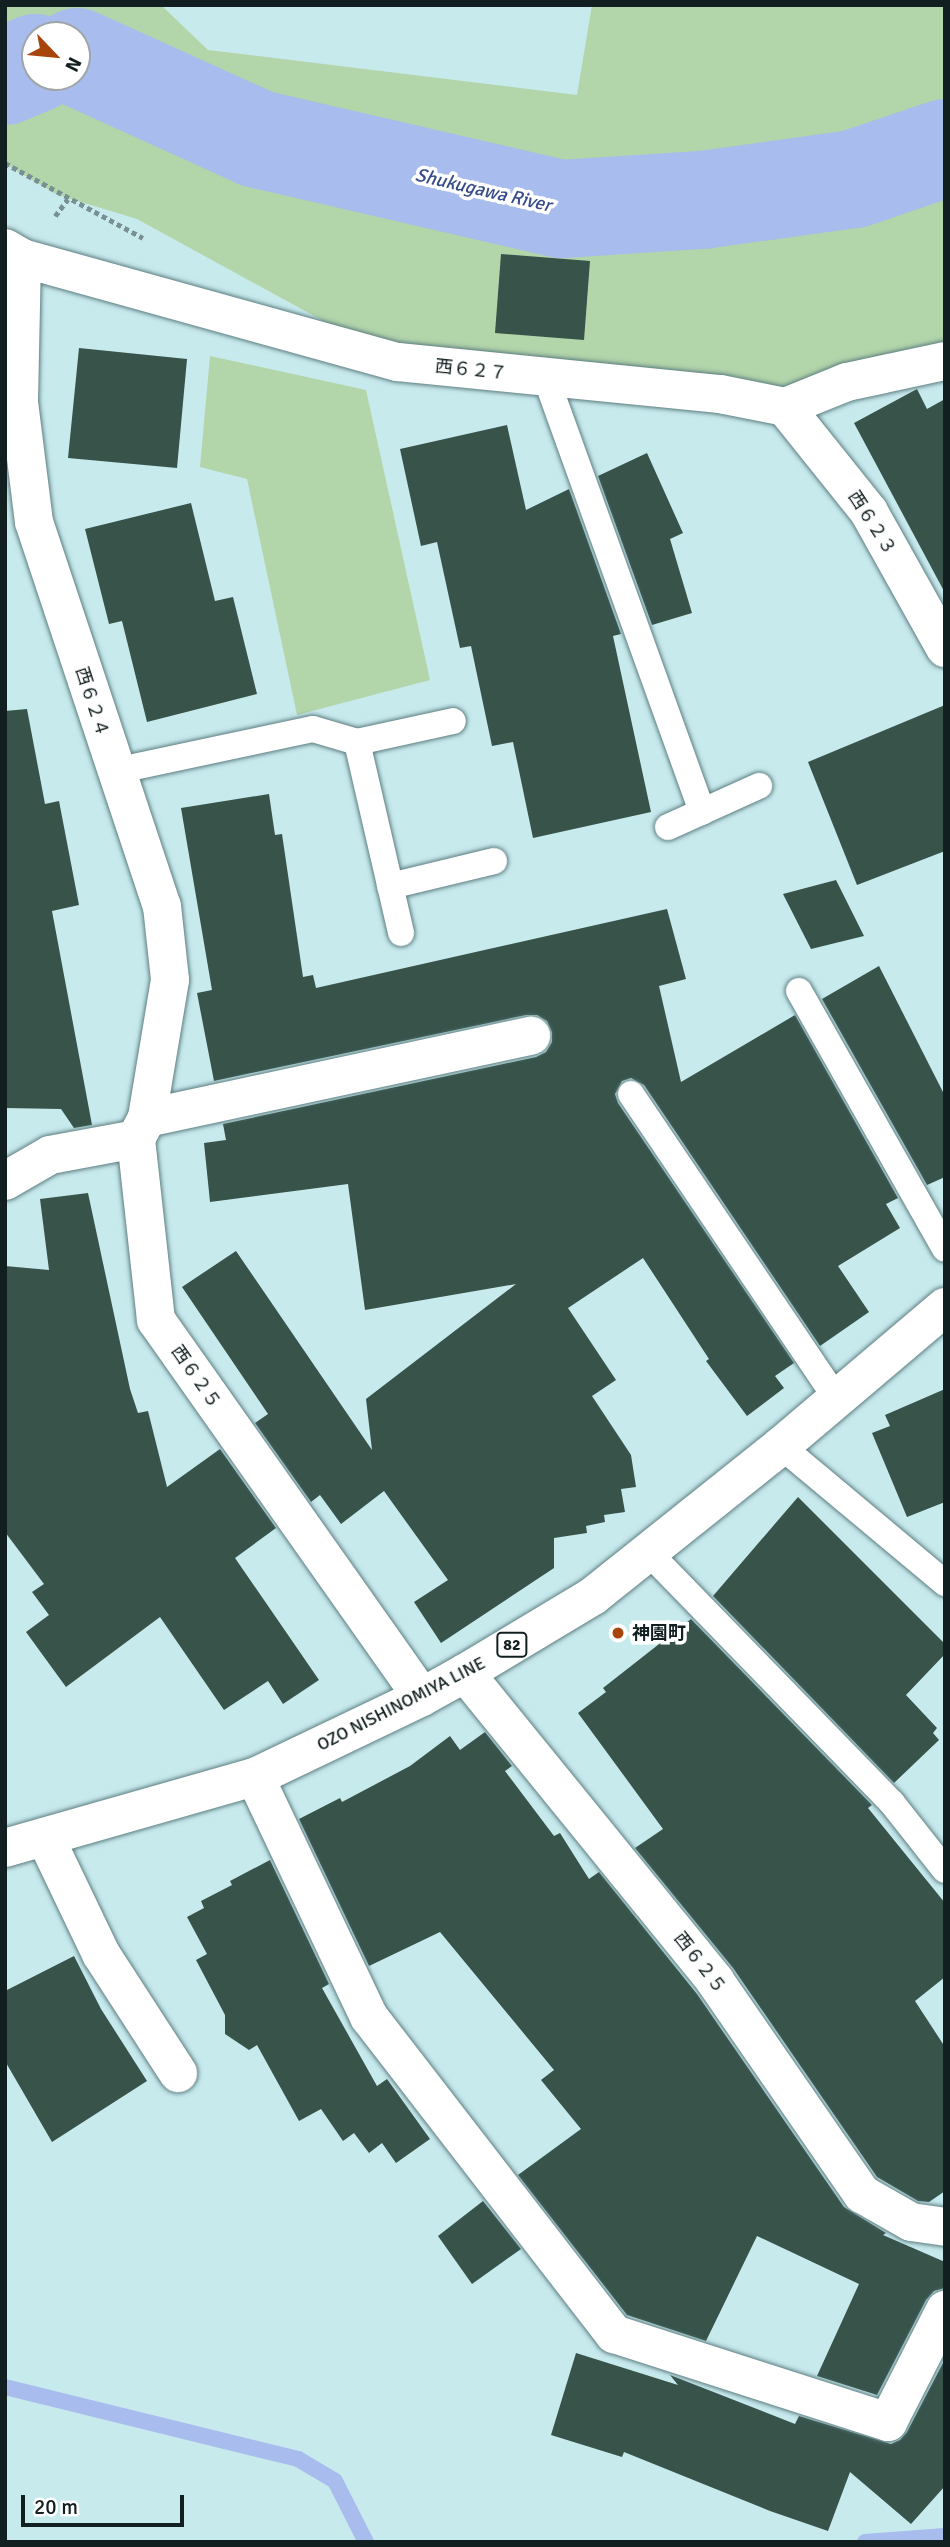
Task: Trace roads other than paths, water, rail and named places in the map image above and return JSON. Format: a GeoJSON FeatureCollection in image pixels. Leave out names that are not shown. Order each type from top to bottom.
{"type":"FeatureCollection","features":[{"type":"Feature","properties":{"kind":"street","name":"西６２７"},"geometry":{"type":"LineString","coordinates":[[10,250],[398,362],[720,394],[785,407]]}},
{"type":"Feature","properties":{"kind":"street","name":"西６２４"},"geometry":{"type":"LineString","coordinates":[[10,250],[19,402],[34,522],[162,906],[170,979],[142,1128]]}},
{"type":"Feature","properties":{"kind":"street"},"geometry":{"type":"LineString","coordinates":[[785,407],[847,382],[945,361]]}},
{"type":"Feature","properties":{"kind":"street","name":"西６２３"},"geometry":{"type":"LineString","coordinates":[[785,407],[869,512],[945,648]]}},
{"type":"Feature","properties":{"kind":"street"},"geometry":{"type":"LineString","coordinates":[[5,1181],[50,1154],[142,1128],[531,1036]]}},
{"type":"Feature","properties":{"kind":"street","name":"西６２５"},"geometry":{"type":"LineString","coordinates":[[142,1128],[156,1320],[422,1697]]}},
{"type":"Feature","properties":{"kind":"street","name":"OZO NISHINOMIYA LINE"},"geometry":{"type":"LineString","coordinates":[[5,1849],[255,1777],[422,1697],[465,1673],[593,1596],[781,1446],[945,1307]]}},
{"type":"Feature","properties":{"kind":"street","name":"西６２５"},"geometry":{"type":"LineString","coordinates":[[465,1673],[715,1981],[862,2194],[911,2222],[945,2227]]}},
{"type":"Feature","properties":{"kind":"street"},"geometry":{"type":"LineString","coordinates":[[255,1777],[369,2017],[614,2334],[888,2422],[945,2309]]}},
{"type":"Feature","properties":{"kind":"street"},"geometry":{"type":"LineString","coordinates":[[45,1837],[101,1954],[178,2073]]}},
{"type":"Feature","properties":{"kind":"lane"},"geometry":{"type":"LineString","coordinates":[[546,378],[702,812]]}},
{"type":"Feature","properties":{"kind":"lane"},"geometry":{"type":"LineString","coordinates":[[115,771],[313,729],[357,742],[453,722]]}},
{"type":"Feature","properties":{"kind":"lane"},"geometry":{"type":"LineString","coordinates":[[357,742],[401,933]]}},
{"type":"Feature","properties":{"kind":"lane"},"geometry":{"type":"LineString","coordinates":[[668,827],[759,786]]}},
{"type":"Feature","properties":{"kind":"lane"},"geometry":{"type":"LineString","coordinates":[[390,886],[494,861]]}},
{"type":"Feature","properties":{"kind":"lane"},"geometry":{"type":"LineString","coordinates":[[799,991],[945,1249]]}},
{"type":"Feature","properties":{"kind":"lane"},"geometry":{"type":"LineString","coordinates":[[631,1094],[837,1399]]}},
{"type":"Feature","properties":{"kind":"lane"},"geometry":{"type":"LineString","coordinates":[[781,1446],[945,1583]]}},
{"type":"Feature","properties":{"kind":"lane"},"geometry":{"type":"LineString","coordinates":[[648,1552],[892,1803],[945,1870]]}},
{"type":"Feature","properties":{"kind":"waterway","name":"Shukugawa River"},"geometry":{"type":"LineString","coordinates":[[91,63],[258,139],[562,209],[702,200],[854,179],[945,148]]}},
{"type":"Feature","properties":{"kind":"waterway","name":"Shukugawa River"},"geometry":{"type":"LineString","coordinates":[[5,76],[21,69]]}},
{"type":"Feature","properties":{"kind":"waterway"},"geometry":{"type":"LineString","coordinates":[[5,2387],[298,2459],[335,2481],[366,2542]]}},
{"type":"Feature","properties":{"kind":"waterway"},"geometry":{"type":"LineString","coordinates":[[865,2542],[945,2536]]}},
{"type":"Feature","properties":{"kind":"place","name":"神園町"},"geometry":{"type":"Point","coordinates":[618,1633]}}]}
